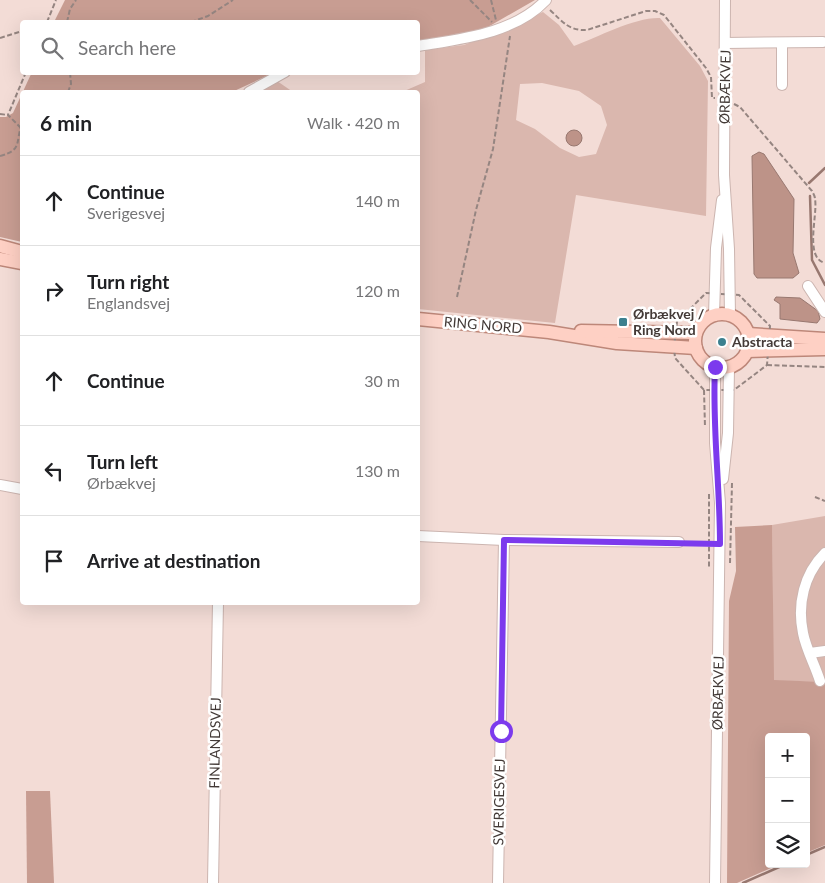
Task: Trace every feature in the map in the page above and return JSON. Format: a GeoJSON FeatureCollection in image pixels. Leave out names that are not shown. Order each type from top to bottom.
{"type":"FeatureCollection","features":[{"type":"Feature","properties":{"kind":"main road"},"geometry":{"type":"LineString","coordinates":[[0,246],[20,251]]}},
{"type":"Feature","properties":{"kind":"main road"},"geometry":{"type":"LineString","coordinates":[[0,259],[20,263]]}},
{"type":"Feature","properties":{"kind":"main road"},"geometry":{"type":"LineString","coordinates":[[722,314],[730,316],[744,326],[748,334],[749,343],[747,351],[743,358],[729,368],[715,367],[700,357],[696,348],[696,333],[707,319],[722,314]]}},
{"type":"Feature","properties":{"kind":"main road","name":"RING NORD"},"geometry":{"type":"LineString","coordinates":[[420,319],[549,332],[617,343],[696,348]]}},
{"type":"Feature","properties":{"kind":"main road","name":"RING NORD"},"geometry":{"type":"LineString","coordinates":[[549,332],[622,330],[696,333]]}},
{"type":"Feature","properties":{"kind":"main road"},"geometry":{"type":"LineString","coordinates":[[748,334],[825,339]]}},
{"type":"Feature","properties":{"kind":"main road"},"geometry":{"type":"LineString","coordinates":[[747,351],[825,349]]}},
{"type":"Feature","properties":{"kind":"street","name":"ØRBÆKVEJ"},"geometry":{"type":"LineString","coordinates":[[725,0],[724,175],[729,249],[730,316]]}},
{"type":"Feature","properties":{"kind":"street"},"geometry":{"type":"LineString","coordinates":[[420,46],[471,37],[498,29],[544,2]]}},
{"type":"Feature","properties":{"kind":"street"},"geometry":{"type":"LineString","coordinates":[[725,43],[823,42]]}},
{"type":"Feature","properties":{"kind":"street"},"geometry":{"type":"LineString","coordinates":[[782,43],[782,85]]}},
{"type":"Feature","properties":{"kind":"street"},"geometry":{"type":"LineString","coordinates":[[253,90],[280,75]]}},
{"type":"Feature","properties":{"kind":"street","name":"ØRBÆKVEJ"},"geometry":{"type":"LineString","coordinates":[[714,316],[716,248],[724,175]]}},
{"type":"Feature","properties":{"kind":"street"},"geometry":{"type":"LineString","coordinates":[[808,286],[825,312]]}},
{"type":"Feature","properties":{"kind":"street","name":"ØRBÆKVEJ"},"geometry":{"type":"LineString","coordinates":[[715,367],[715,443],[725,544],[716,883]]}},
{"type":"Feature","properties":{"kind":"street","name":"ØRBÆKVEJ"},"geometry":{"type":"LineString","coordinates":[[720,503],[728,433],[729,368]]}},
{"type":"Feature","properties":{"kind":"street"},"geometry":{"type":"LineString","coordinates":[[0,485],[20,489]]}},
{"type":"Feature","properties":{"kind":"street"},"geometry":{"type":"LineString","coordinates":[[420,536],[504,540],[679,542]]}},
{"type":"Feature","properties":{"kind":"street","name":"SVERIGESVEJ"},"geometry":{"type":"LineString","coordinates":[[498,883],[504,540]]}},
{"type":"Feature","properties":{"kind":"street"},"geometry":{"type":"LineString","coordinates":[[820,681],[803,634],[800,615],[802,595],[808,576],[825,553]]}},
{"type":"Feature","properties":{"kind":"street","name":"FINLANDSVEJ"},"geometry":{"type":"LineString","coordinates":[[213,883],[218,605]]}},
{"type":"Feature","properties":{"kind":"street"},"geometry":{"type":"LineString","coordinates":[[810,653],[825,650]]}},
{"type":"Feature","properties":{"kind":"path"},"geometry":{"type":"LineString","coordinates":[[48,20],[56,0]]}},
{"type":"Feature","properties":{"kind":"path"},"geometry":{"type":"LineString","coordinates":[[67,20],[70,8],[76,0]]}},
{"type":"Feature","properties":{"kind":"path"},"geometry":{"type":"LineString","coordinates":[[197,20],[208,16],[233,0]]}},
{"type":"Feature","properties":{"kind":"path"},"geometry":{"type":"LineString","coordinates":[[470,0],[498,29]]}},
{"type":"Feature","properties":{"kind":"path"},"geometry":{"type":"LineString","coordinates":[[491,0],[498,29]]}},
{"type":"Feature","properties":{"kind":"path"},"geometry":{"type":"LineString","coordinates":[[544,2],[570,28],[578,30],[587,30],[646,11],[655,11],[664,15],[706,68],[711,77],[712,98],[740,106],[812,191],[815,198],[815,255],[818,261],[825,263]]}},
{"type":"Feature","properties":{"kind":"path"},"geometry":{"type":"LineString","coordinates":[[457,297],[476,210],[493,149],[499,117],[510,23]]}},
{"type":"Feature","properties":{"kind":"path"},"geometry":{"type":"LineString","coordinates":[[0,38],[20,32]]}},
{"type":"Feature","properties":{"kind":"path"},"geometry":{"type":"LineString","coordinates":[[8,115],[25,75]]}},
{"type":"Feature","properties":{"kind":"path"},"geometry":{"type":"LineString","coordinates":[[69,90],[71,84],[70,75]]}},
{"type":"Feature","properties":{"kind":"path"},"geometry":{"type":"LineString","coordinates":[[0,114],[8,115],[20,127]]}},
{"type":"Feature","properties":{"kind":"path"},"geometry":{"type":"LineString","coordinates":[[0,156],[9,154],[18,146],[20,134]]}},
{"type":"Feature","properties":{"kind":"path"},"geometry":{"type":"LineString","coordinates":[[767,365],[825,367]]}},
{"type":"Feature","properties":{"kind":"path"},"geometry":{"type":"LineString","coordinates":[[704,390],[705,432]]}},
{"type":"Feature","properties":{"kind":"path"},"geometry":{"type":"LineString","coordinates":[[728,570],[730,562],[725,544],[732,483]]}},
{"type":"Feature","properties":{"kind":"path"},"geometry":{"type":"LineString","coordinates":[[709,495],[708,564],[711,572]]}},
{"type":"Feature","properties":{"kind":"path"},"geometry":{"type":"LineString","coordinates":[[815,497],[825,501]]}},
{"type":"Feature","properties":{"kind":"path"},"geometry":{"type":"LineString","coordinates":[[679,542],[684,544],[725,544]]}},
{"type":"Feature","properties":{"kind":"shaded area"},"geometry":{"type":"Polygon","coordinates":[[[65,0],[535,0],[481,31],[420,41],[420,20],[55,20],[65,0]]]}},
{"type":"Feature","properties":{"kind":"shaded area"},"geometry":{"type":"Polygon","coordinates":[[[543,12],[559,25],[574,46],[628,24],[660,18],[700,66],[708,81],[706,216],[576,195],[555,323],[420,309],[420,90],[407,90],[425,82],[425,50],[464,45],[543,12]],[[542,83],[520,84],[516,120],[535,129],[560,148],[579,157],[596,154],[607,125],[601,106],[579,91],[542,83]]]}},
{"type":"Feature","properties":{"kind":"shaded area"},"geometry":{"type":"Polygon","coordinates":[[[31,75],[269,75],[236,90],[24,90],[31,75]]]}},
{"type":"Feature","properties":{"kind":"shaded area"},"geometry":{"type":"Polygon","coordinates":[[[277,81],[290,90],[261,90],[277,81]]]}},
{"type":"Feature","properties":{"kind":"shaded area"},"geometry":{"type":"Polygon","coordinates":[[[20,98],[20,242],[0,237],[0,117],[6,117],[13,113],[20,98]]]}},
{"type":"Feature","properties":{"kind":"shaded area"},"geometry":{"type":"Polygon","coordinates":[[[574,130],[582,138],[574,146],[566,138],[574,130]]]}},
{"type":"Feature","properties":{"kind":"shaded area"},"geometry":{"type":"Polygon","coordinates":[[[759,152],[764,154],[794,199],[793,253],[799,273],[793,278],[757,278],[754,274],[752,156],[759,152]]]}},
{"type":"Feature","properties":{"kind":"shaded area"},"geometry":{"type":"Polygon","coordinates":[[[776,297],[800,298],[818,311],[820,319],[817,323],[780,319],[780,304],[774,300],[776,297]]]}},
{"type":"Feature","properties":{"kind":"shaded area"},"geometry":{"type":"Polygon","coordinates":[[[825,516],[825,682],[773,681],[772,525],[825,516]]]}},
{"type":"Feature","properties":{"kind":"shaded area"},"geometry":{"type":"Polygon","coordinates":[[[772,525],[774,680],[825,682],[825,845],[810,851],[810,733],[765,733],[765,868],[771,868],[737,883],[727,883],[729,601],[736,571],[735,527],[772,525]]]}},
{"type":"Feature","properties":{"kind":"shaded area"},"geometry":{"type":"Polygon","coordinates":[[[26,791],[50,791],[54,883],[27,883],[26,791]]]}},
{"type":"Feature","properties":{"kind":"waterway"},"geometry":{"type":"LineString","coordinates":[[809,183],[825,168]]}},
{"type":"Feature","properties":{"kind":"waterway"},"geometry":{"type":"LineString","coordinates":[[810,196],[812,260],[825,285]]}},
{"type":"Feature","properties":{"kind":"waterway"},"geometry":{"type":"LineString","coordinates":[[810,853],[825,847]]}},
{"type":"Feature","properties":{"kind":"waterway"},"geometry":{"type":"LineString","coordinates":[[743,883],[777,868]]}},
{"type":"Feature","properties":{"kind":"place","name":"Ørbækvej / Ring Nord"},"geometry":{"type":"Point","coordinates":[623,322]}},
{"type":"Feature","properties":{"kind":"place","name":"Abstracta"},"geometry":{"type":"Point","coordinates":[722,342]}},
{"type":"Feature","properties":{"kind":"route"},"geometry":{"type":"LineString","coordinates":[[501,731],[504,540],[720,544],[720,503],[715,443],[715,367]]}}]}
